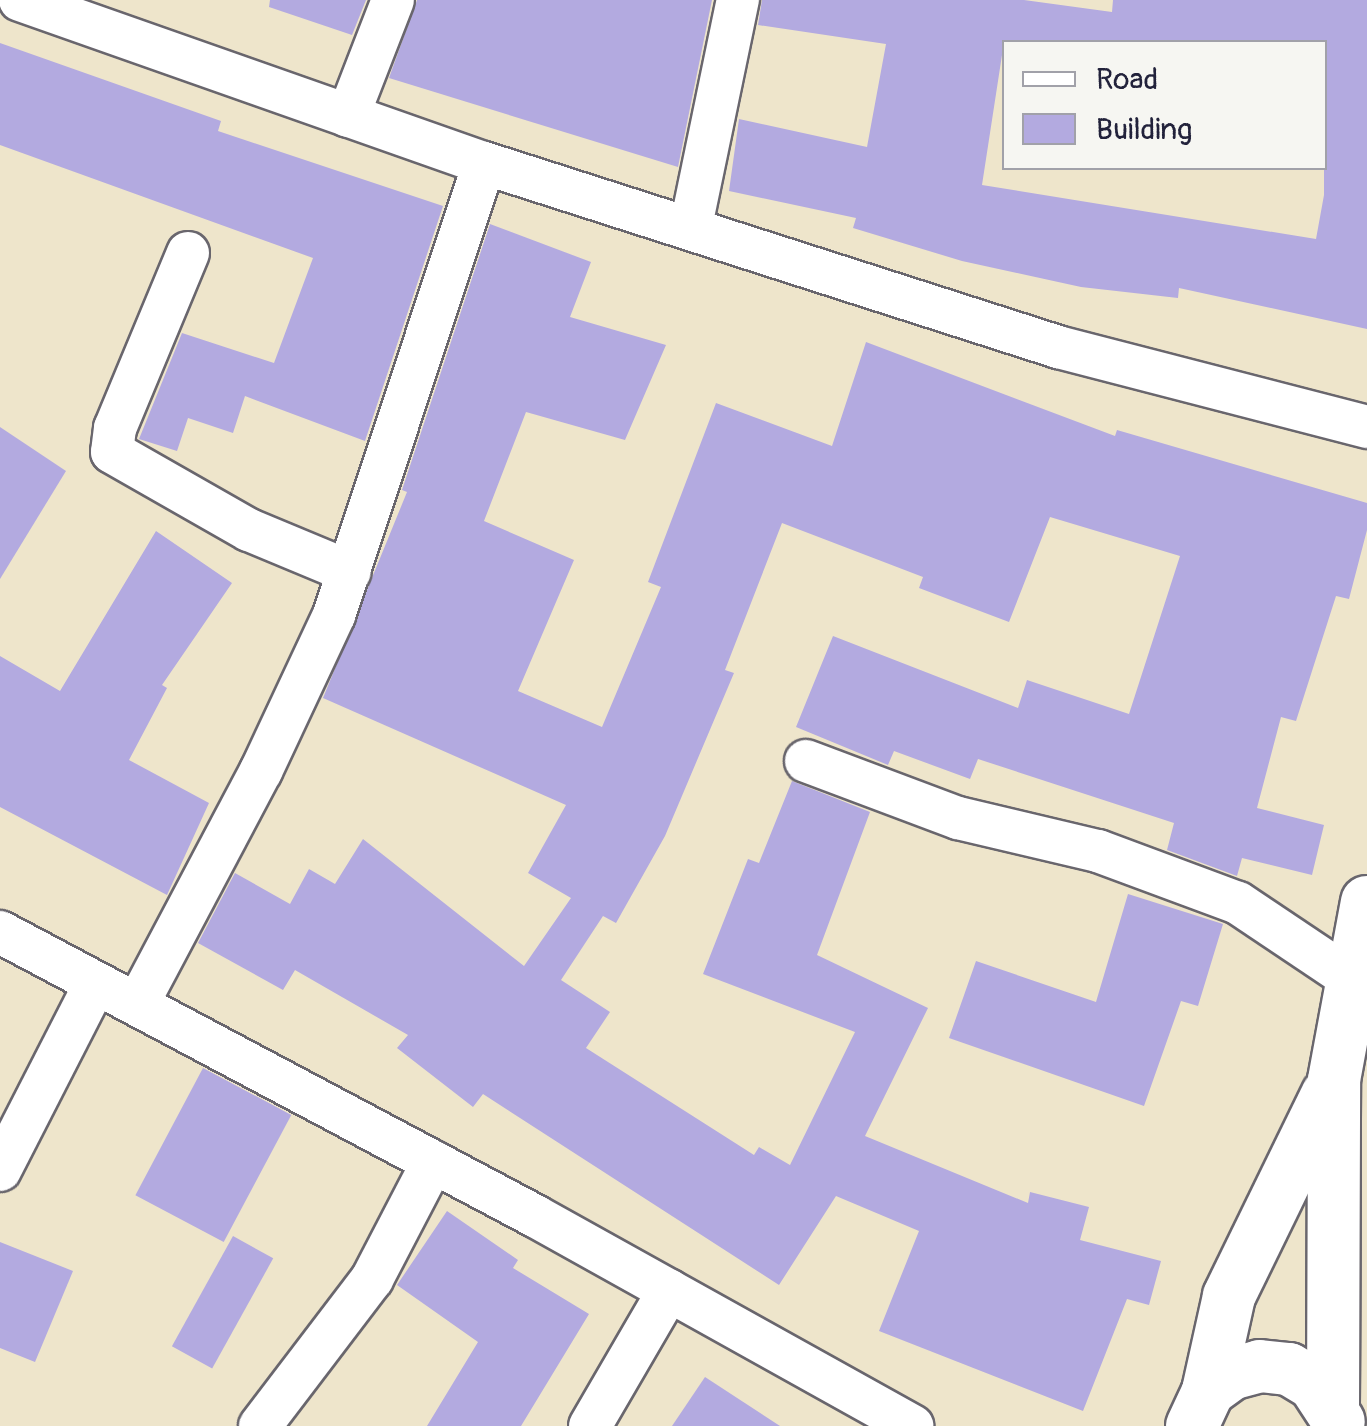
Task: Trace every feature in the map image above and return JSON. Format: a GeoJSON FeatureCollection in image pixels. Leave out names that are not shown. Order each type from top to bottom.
{"type":"FeatureCollection","features":[{"type":"Feature","properties":{"kind":"street"},"geometry":{"type":"LineString","coordinates":[[20,0],[484,163],[691,226],[1058,347],[1367,427]]}},
{"type":"Feature","properties":{"kind":"street"},"geometry":{"type":"LineString","coordinates":[[348,116],[393,0]]}},
{"type":"Feature","properties":{"kind":"street"},"geometry":{"type":"LineString","coordinates":[[691,226],[738,0]]}},
{"type":"Feature","properties":{"kind":"street"},"geometry":{"type":"LineString","coordinates":[[138,1003],[262,771],[350,572],[484,163]]}},
{"type":"Feature","properties":{"kind":"street"},"geometry":{"type":"LineString","coordinates":[[188,253],[115,428],[112,452],[249,530],[350,572]]}},
{"type":"Feature","properties":{"kind":"street"},"geometry":{"type":"LineString","coordinates":[[806,761],[958,818],[1098,851],[1238,903],[1353,980]]}},
{"type":"Feature","properties":{"kind":"street"},"geometry":{"type":"LineString","coordinates":[[1336,1416],[1334,1080],[1367,902]]}},
{"type":"Feature","properties":{"kind":"street"},"geometry":{"type":"LineString","coordinates":[[0,932],[670,1290],[913,1426]]}},
{"type":"Feature","properties":{"kind":"street"},"geometry":{"type":"LineString","coordinates":[[0,1170],[95,984]]}},
{"type":"Feature","properties":{"kind":"street"},"geometry":{"type":"LineString","coordinates":[[1200,1409],[1228,1296],[1334,1080]]}},
{"type":"Feature","properties":{"kind":"street"},"geometry":{"type":"LineString","coordinates":[[260,1426],[372,1279],[433,1162]]}},
{"type":"Feature","properties":{"kind":"street"},"geometry":{"type":"LineString","coordinates":[[590,1426],[670,1290]]}},
{"type":"Feature","properties":{"kind":"street"},"geometry":{"type":"LineString","coordinates":[[1200,1409],[1231,1374],[1260,1366],[1289,1370],[1314,1384],[1336,1416]]}},
{"type":"Feature","properties":{"kind":"building"},"geometry":{"type":"Polygon","coordinates":[[[270,0],[366,0],[352,35],[269,7],[270,0]]]}},
{"type":"Feature","properties":{"kind":"building"},"geometry":{"type":"Polygon","coordinates":[[[417,0],[712,0],[678,167],[389,78],[417,0]]]}},
{"type":"Feature","properties":{"kind":"building"},"geometry":{"type":"Polygon","coordinates":[[[762,0],[1024,0],[1112,12],[1113,0],[1367,0],[1367,329],[1179,288],[1178,298],[1081,287],[962,261],[853,228],[856,218],[729,191],[739,119],[867,147],[886,44],[758,25],[762,0]]]}},
{"type":"Feature","properties":{"kind":"building"},"geometry":{"type":"Polygon","coordinates":[[[0,43],[221,121],[218,131],[443,206],[365,441],[245,396],[233,433],[188,418],[177,451],[139,439],[182,333],[274,363],[313,258],[0,145],[0,43]]]}},
{"type":"Feature","properties":{"kind":"building"},"geometry":{"type":"Polygon","coordinates":[[[490,224],[591,262],[570,317],[666,345],[625,440],[526,412],[484,521],[574,560],[518,691],[602,727],[661,587],[648,582],[716,403],[832,446],[866,342],[1115,436],[1117,430],[1367,503],[1367,530],[1349,599],[1336,596],[1296,721],[1281,717],[1257,808],[1324,825],[1312,875],[1242,858],[1237,876],[1167,850],[1174,823],[978,759],[970,779],[894,751],[888,765],[796,727],[833,636],[1018,708],[1027,680],[1129,714],[1180,556],[1050,517],[1009,622],[919,588],[923,577],[782,523],[725,670],[734,673],[665,836],[616,923],[603,916],[561,980],[610,1012],[586,1048],[754,1155],[759,1147],[790,1165],[855,1032],[703,974],[748,859],[759,863],[792,781],[870,812],[817,955],[928,1008],[865,1136],[1028,1203],[1030,1192],[1089,1207],[1080,1240],[1161,1261],[1149,1305],[1127,1299],[1083,1411],[879,1331],[919,1231],[836,1196],[779,1285],[483,1094],[473,1107],[397,1048],[408,1035],[295,970],[283,990],[198,943],[235,873],[290,904],[309,869],[335,884],[363,839],[524,966],[571,898],[528,873],[566,805],[323,698],[407,492],[402,490],[490,224]]]}},
{"type":"Feature","properties":{"kind":"building"},"geometry":{"type":"Polygon","coordinates":[[[0,427],[66,471],[0,579],[0,427]]]}},
{"type":"Feature","properties":{"kind":"building"},"geometry":{"type":"Polygon","coordinates":[[[156,531],[232,583],[162,685],[167,688],[129,760],[209,803],[167,895],[0,807],[0,656],[60,691],[156,531]]]}},
{"type":"Feature","properties":{"kind":"building"},"geometry":{"type":"Polygon","coordinates":[[[1128,894],[1223,924],[1198,1006],[1181,1001],[1144,1106],[949,1038],[976,961],[1096,1002],[1128,894]]]}},
{"type":"Feature","properties":{"kind":"building"},"geometry":{"type":"Polygon","coordinates":[[[203,1068],[291,1115],[224,1242],[135,1195],[203,1068]]]}},
{"type":"Feature","properties":{"kind":"building"},"geometry":{"type":"Polygon","coordinates":[[[447,1211],[518,1260],[513,1268],[589,1314],[521,1426],[427,1426],[478,1342],[397,1285],[447,1211]]]}},
{"type":"Feature","properties":{"kind":"building"},"geometry":{"type":"Polygon","coordinates":[[[233,1236],[273,1258],[212,1369],[172,1346],[233,1236]]]}},
{"type":"Feature","properties":{"kind":"building"},"geometry":{"type":"Polygon","coordinates":[[[0,1242],[73,1271],[35,1362],[0,1348],[0,1242]]]}},
{"type":"Feature","properties":{"kind":"building"},"geometry":{"type":"Polygon","coordinates":[[[705,1377],[780,1426],[672,1426],[705,1377]]]}}]}
